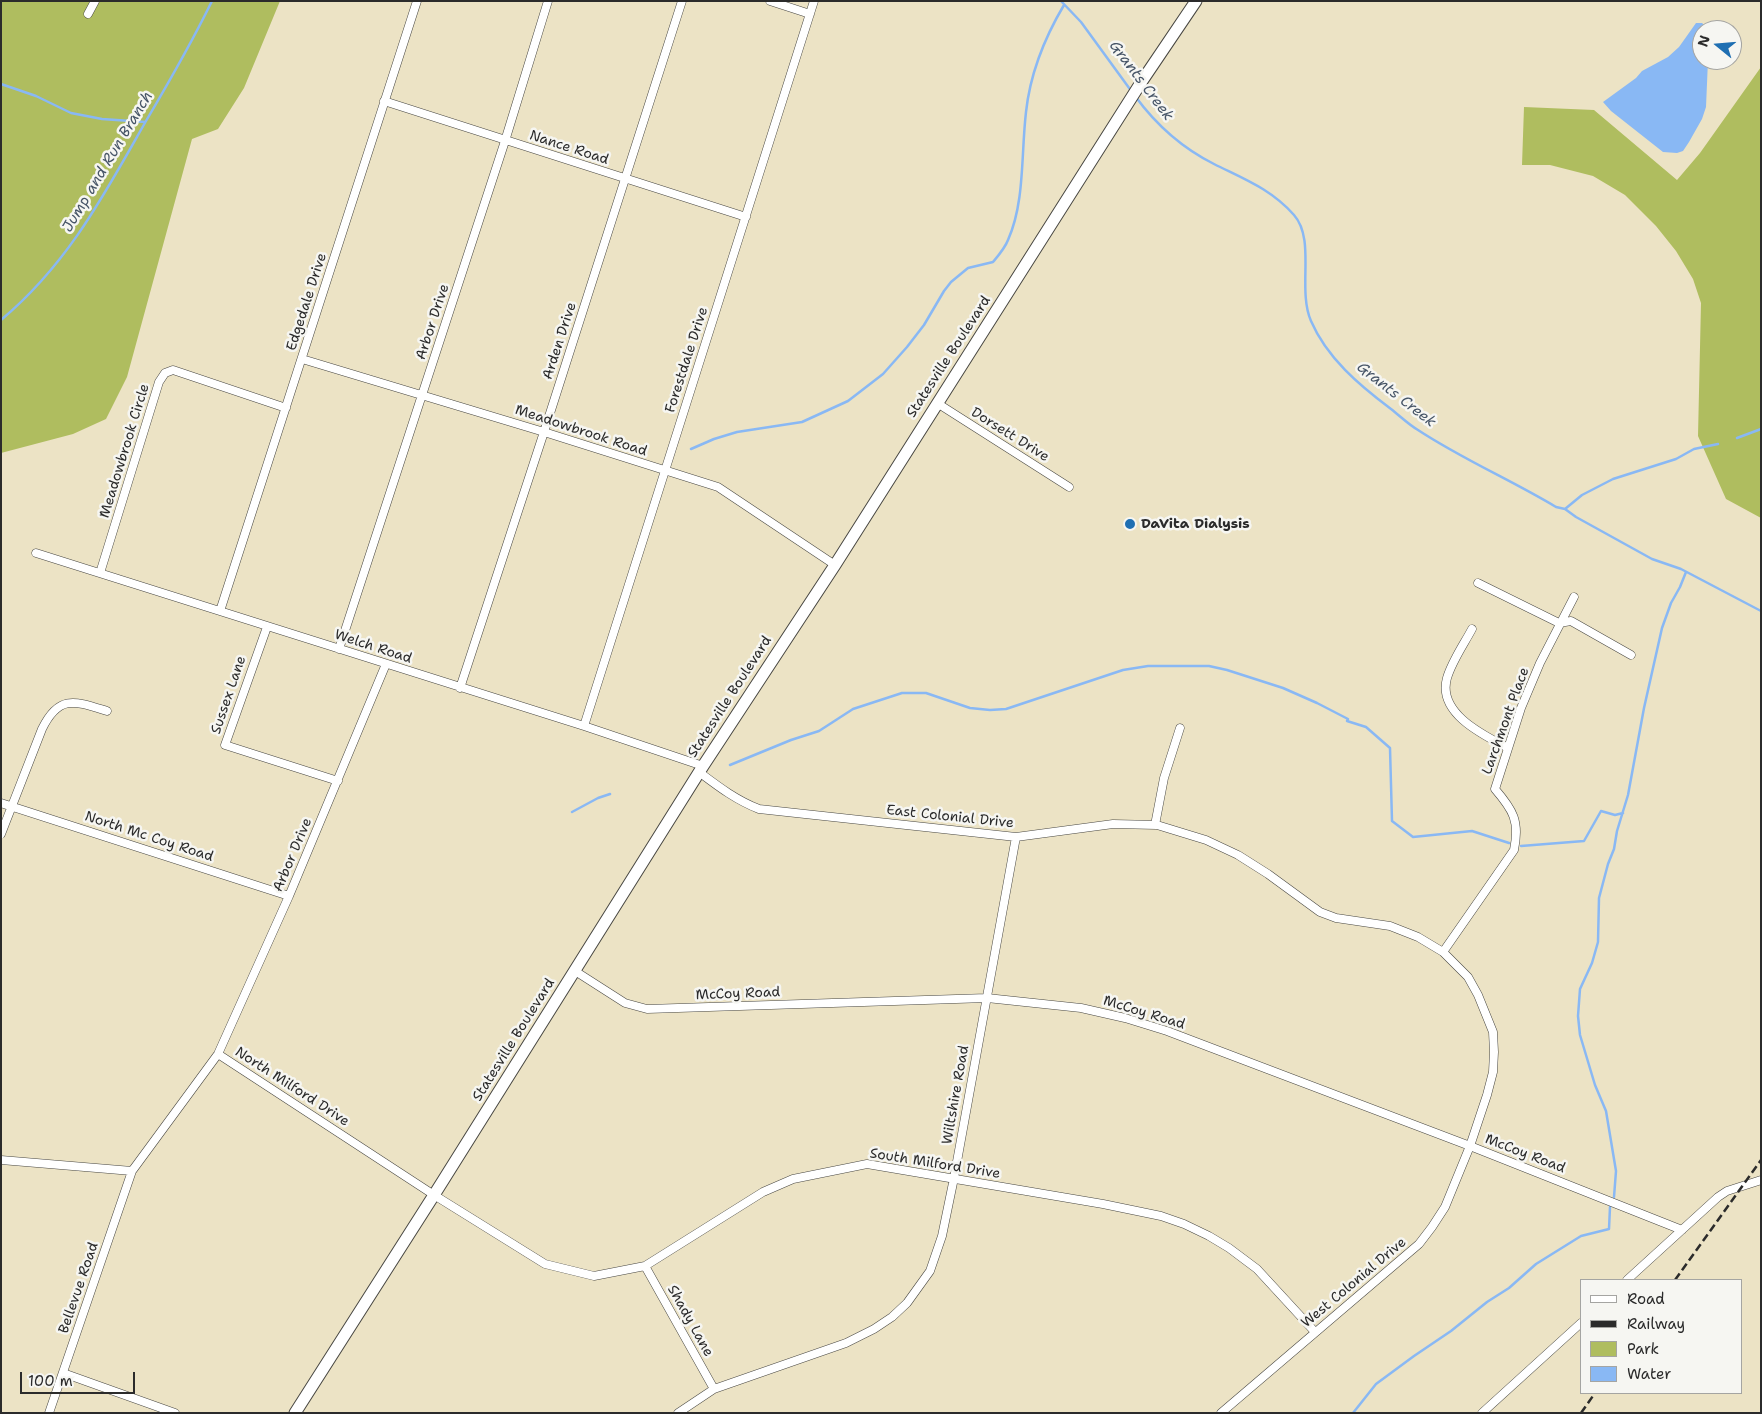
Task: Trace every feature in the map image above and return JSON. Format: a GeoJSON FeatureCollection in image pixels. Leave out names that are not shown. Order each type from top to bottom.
{"type":"FeatureCollection","features":[{"type":"Feature","properties":{"kind":"main road","name":"Statesville Boulevard"},"geometry":{"type":"LineString","coordinates":[[295,1413],[701,769],[835,565],[1142,81],[1196,1]]}},
{"type":"Feature","properties":{"kind":"street"},"geometry":{"type":"LineString","coordinates":[[88,14],[95,1]]}},
{"type":"Feature","properties":{"kind":"street","name":"Edgedale Drive"},"geometry":{"type":"LineString","coordinates":[[220,611],[417,1]]}},
{"type":"Feature","properties":{"kind":"street","name":"Arbor Drive"},"geometry":{"type":"LineString","coordinates":[[339,649],[505,141],[548,1]]}},
{"type":"Feature","properties":{"kind":"street","name":"Arden Drive"},"geometry":{"type":"LineString","coordinates":[[460,688],[682,1]]}},
{"type":"Feature","properties":{"kind":"street"},"geometry":{"type":"LineString","coordinates":[[770,1],[810,14]]}},
{"type":"Feature","properties":{"kind":"street","name":"Forestdale Drive"},"geometry":{"type":"LineString","coordinates":[[584,726],[814,1]]}},
{"type":"Feature","properties":{"kind":"street","name":"Nance Road"},"geometry":{"type":"LineString","coordinates":[[384,102],[746,217]]}},
{"type":"Feature","properties":{"kind":"street","name":"Meadowbrook Road"},"geometry":{"type":"LineString","coordinates":[[302,359],[718,487],[835,565]]}},
{"type":"Feature","properties":{"kind":"street","name":"Meadowbrook Circle"},"geometry":{"type":"LineString","coordinates":[[100,573],[159,382],[165,373],[173,370],[286,408]]}},
{"type":"Feature","properties":{"kind":"street","name":"Dorsett Drive"},"geometry":{"type":"LineString","coordinates":[[937,403],[1069,487]]}},
{"type":"Feature","properties":{"kind":"street","name":"Welch Road"},"geometry":{"type":"LineString","coordinates":[[36,553],[584,726],[701,769]]}},
{"type":"Feature","properties":{"kind":"street"},"geometry":{"type":"LineString","coordinates":[[1478,582],[1559,623],[1571,621],[1631,655]]}},
{"type":"Feature","properties":{"kind":"street","name":"Larchmont Place"},"geometry":{"type":"LineString","coordinates":[[1443,952],[1514,850],[1517,836],[1511,808],[1495,790],[1521,708],[1559,623],[1574,598]]}},
{"type":"Feature","properties":{"kind":"street","name":"Sussex Lane"},"geometry":{"type":"LineString","coordinates":[[267,626],[225,745],[338,782]]}},
{"type":"Feature","properties":{"kind":"street"},"geometry":{"type":"LineString","coordinates":[[1472,629],[1447,679],[1446,691],[1449,702],[1456,714],[1486,737],[1508,748]]}},
{"type":"Feature","properties":{"kind":"street","name":"Arbor Drive"},"geometry":{"type":"LineString","coordinates":[[218,1054],[289,896],[386,664]]}},
{"type":"Feature","properties":{"kind":"street"},"geometry":{"type":"LineString","coordinates":[[1,834],[49,714],[57,707],[68,703],[82,703],[107,711]]}},
{"type":"Feature","properties":{"kind":"street"},"geometry":{"type":"LineString","coordinates":[[1155,825],[1164,778],[1180,728]]}},
{"type":"Feature","properties":{"kind":"street","name":"East Colonial Drive"},"geometry":{"type":"LineString","coordinates":[[701,769],[722,790],[743,803],[759,809],[1016,837],[1113,824],[1155,825],[1206,840],[1238,855],[1268,874],[1320,912],[1336,918],[1390,926],[1418,937],[1443,952],[1468,977],[1478,995],[1493,1032],[1493,1072],[1470,1146]]}},
{"type":"Feature","properties":{"kind":"street","name":"North Mc Coy Road"},"geometry":{"type":"LineString","coordinates":[[1,803],[289,896]]}},
{"type":"Feature","properties":{"kind":"street","name":"Wiltshire Road"},"geometry":{"type":"LineString","coordinates":[[678,1413],[714,1389],[846,1342],[874,1329],[907,1304],[930,1271],[942,1236],[954,1178],[1016,837]]}},
{"type":"Feature","properties":{"kind":"street","name":"McCoy Road"},"geometry":{"type":"LineString","coordinates":[[575,971],[625,1003],[646,1009],[987,998],[1081,1008],[1167,1031],[1470,1146],[1682,1230]]}},
{"type":"Feature","properties":{"kind":"street","name":"North Milford Drive"},"geometry":{"type":"LineString","coordinates":[[132,1171],[218,1054],[434,1195]]}},
{"type":"Feature","properties":{"kind":"street","name":"West Colonial Drive"},"geometry":{"type":"LineString","coordinates":[[1221,1413],[1419,1244],[1445,1207],[1470,1146]]}},
{"type":"Feature","properties":{"kind":"street"},"geometry":{"type":"LineString","coordinates":[[1,1160],[132,1171]]}},
{"type":"Feature","properties":{"kind":"street","name":"South Milford Drive"},"geometry":{"type":"LineString","coordinates":[[434,1195],[545,1264],[594,1276],[645,1266],[763,1192],[793,1179],[867,1164],[1160,1216],[1184,1224],[1229,1248],[1257,1269],[1315,1332]]}},
{"type":"Feature","properties":{"kind":"street","name":"Bellevue Road"},"geometry":{"type":"LineString","coordinates":[[49,1413],[132,1171]]}},
{"type":"Feature","properties":{"kind":"street"},"geometry":{"type":"LineString","coordinates":[[1628,1279],[1718,1197],[1727,1191],[1761,1180]]}},
{"type":"Feature","properties":{"kind":"street","name":"Shady Lane"},"geometry":{"type":"LineString","coordinates":[[645,1266],[714,1389]]}},
{"type":"Feature","properties":{"kind":"street"},"geometry":{"type":"LineString","coordinates":[[1482,1413],[1580,1324]]}},
{"type":"Feature","properties":{"kind":"street"},"geometry":{"type":"LineString","coordinates":[[63,1373],[175,1413]]}},
{"type":"Feature","properties":{"kind":"green space"},"geometry":{"type":"Polygon","coordinates":[[[1,1],[280,1],[244,88],[218,129],[192,139],[127,377],[106,419],[73,434],[1,453],[1,1]]]}},
{"type":"Feature","properties":{"kind":"green space"},"geometry":{"type":"Polygon","coordinates":[[[1761,67],[1761,518],[1726,499],[1698,436],[1701,303],[1693,279],[1676,251],[1656,226],[1625,195],[1593,176],[1550,165],[1522,165],[1524,107],[1594,110],[1677,180],[1700,153],[1761,67]]]}},
{"type":"Feature","properties":{"kind":"water"},"geometry":{"type":"Polygon","coordinates":[[[1692,29],[1692,70],[1708,70],[1706,107],[1702,119],[1683,151],[1677,153],[1663,152],[1611,111],[1603,102],[1636,78],[1642,71],[1668,57],[1679,47],[1692,29]]]}},
{"type":"Feature","properties":{"kind":"waterway","name":"Jump and Run Branch"},"geometry":{"type":"LineString","coordinates":[[1,320],[46,276],[83,227],[172,77],[212,1]]}},
{"type":"Feature","properties":{"kind":"waterway","name":"Grants Creek"},"geometry":{"type":"LineString","coordinates":[[1061,1],[1081,22],[1132,92]]}},
{"type":"Feature","properties":{"kind":"waterway"},"geometry":{"type":"LineString","coordinates":[[691,449],[737,432],[802,422],[848,401],[883,374],[907,347],[924,325],[951,282],[968,268],[993,262],[1007,243],[1017,210],[1020,194],[1024,128],[1031,84],[1045,43],[1064,5]]}},
{"type":"Feature","properties":{"kind":"waterway"},"geometry":{"type":"LineString","coordinates":[[1,84],[36,96],[71,113],[102,119],[145,122]]}},
{"type":"Feature","properties":{"kind":"waterway","name":"Grants Creek"},"geometry":{"type":"LineString","coordinates":[[1135,96],[1161,126],[1191,151],[1266,191],[1294,215],[1300,225],[1304,238],[1307,308],[1311,321],[1335,359],[1367,390],[1411,425],[1435,441],[1556,507],[1565,509],[1652,559],[1681,569],[1761,611]]}},
{"type":"Feature","properties":{"kind":"waterway"},"geometry":{"type":"LineString","coordinates":[[1737,438],[1761,429]]}},
{"type":"Feature","properties":{"kind":"waterway"},"geometry":{"type":"LineString","coordinates":[[1565,509],[1582,495],[1613,479],[1676,459],[1694,449],[1718,444]]}},
{"type":"Feature","properties":{"kind":"waterway"},"geometry":{"type":"LineString","coordinates":[[1614,1197],[1616,1171],[1606,1111],[1595,1085],[1580,1035],[1578,1016],[1580,989],[1592,963],[1598,942],[1599,898],[1628,795],[1644,708],[1662,628],[1671,603],[1686,572]]}},
{"type":"Feature","properties":{"kind":"waterway"},"geometry":{"type":"LineString","coordinates":[[730,765],[791,740],[819,731],[853,709],[902,693],[926,693],[970,708],[1006,709],[1123,670],[1148,666],[1209,666],[1283,688],[1317,703],[1348,719],[1347,721],[1366,727],[1390,748],[1392,821],[1413,837],[1472,831],[1509,843]]}},
{"type":"Feature","properties":{"kind":"waterway"},"geometry":{"type":"LineString","coordinates":[[572,812],[598,798],[610,794]]}},
{"type":"Feature","properties":{"kind":"waterway"},"geometry":{"type":"LineString","coordinates":[[1521,846],[1584,841],[1601,811],[1615,815],[1623,813]]}},
{"type":"Feature","properties":{"kind":"waterway"},"geometry":{"type":"LineString","coordinates":[[1353,1413],[1376,1384],[1451,1331],[1487,1302],[1509,1288],[1536,1264],[1581,1236],[1609,1229],[1610,1207]]}},
{"type":"Feature","properties":{"kind":"railway"},"geometry":{"type":"LineString","coordinates":[[1676,1279],[1761,1160]]}},
{"type":"Feature","properties":{"kind":"railway"},"geometry":{"type":"LineString","coordinates":[[1581,1413],[1594,1394]]}},
{"type":"Feature","properties":{"kind":"place","name":"DaVita Dialysis"},"geometry":{"type":"Point","coordinates":[1130,524]}}]}
